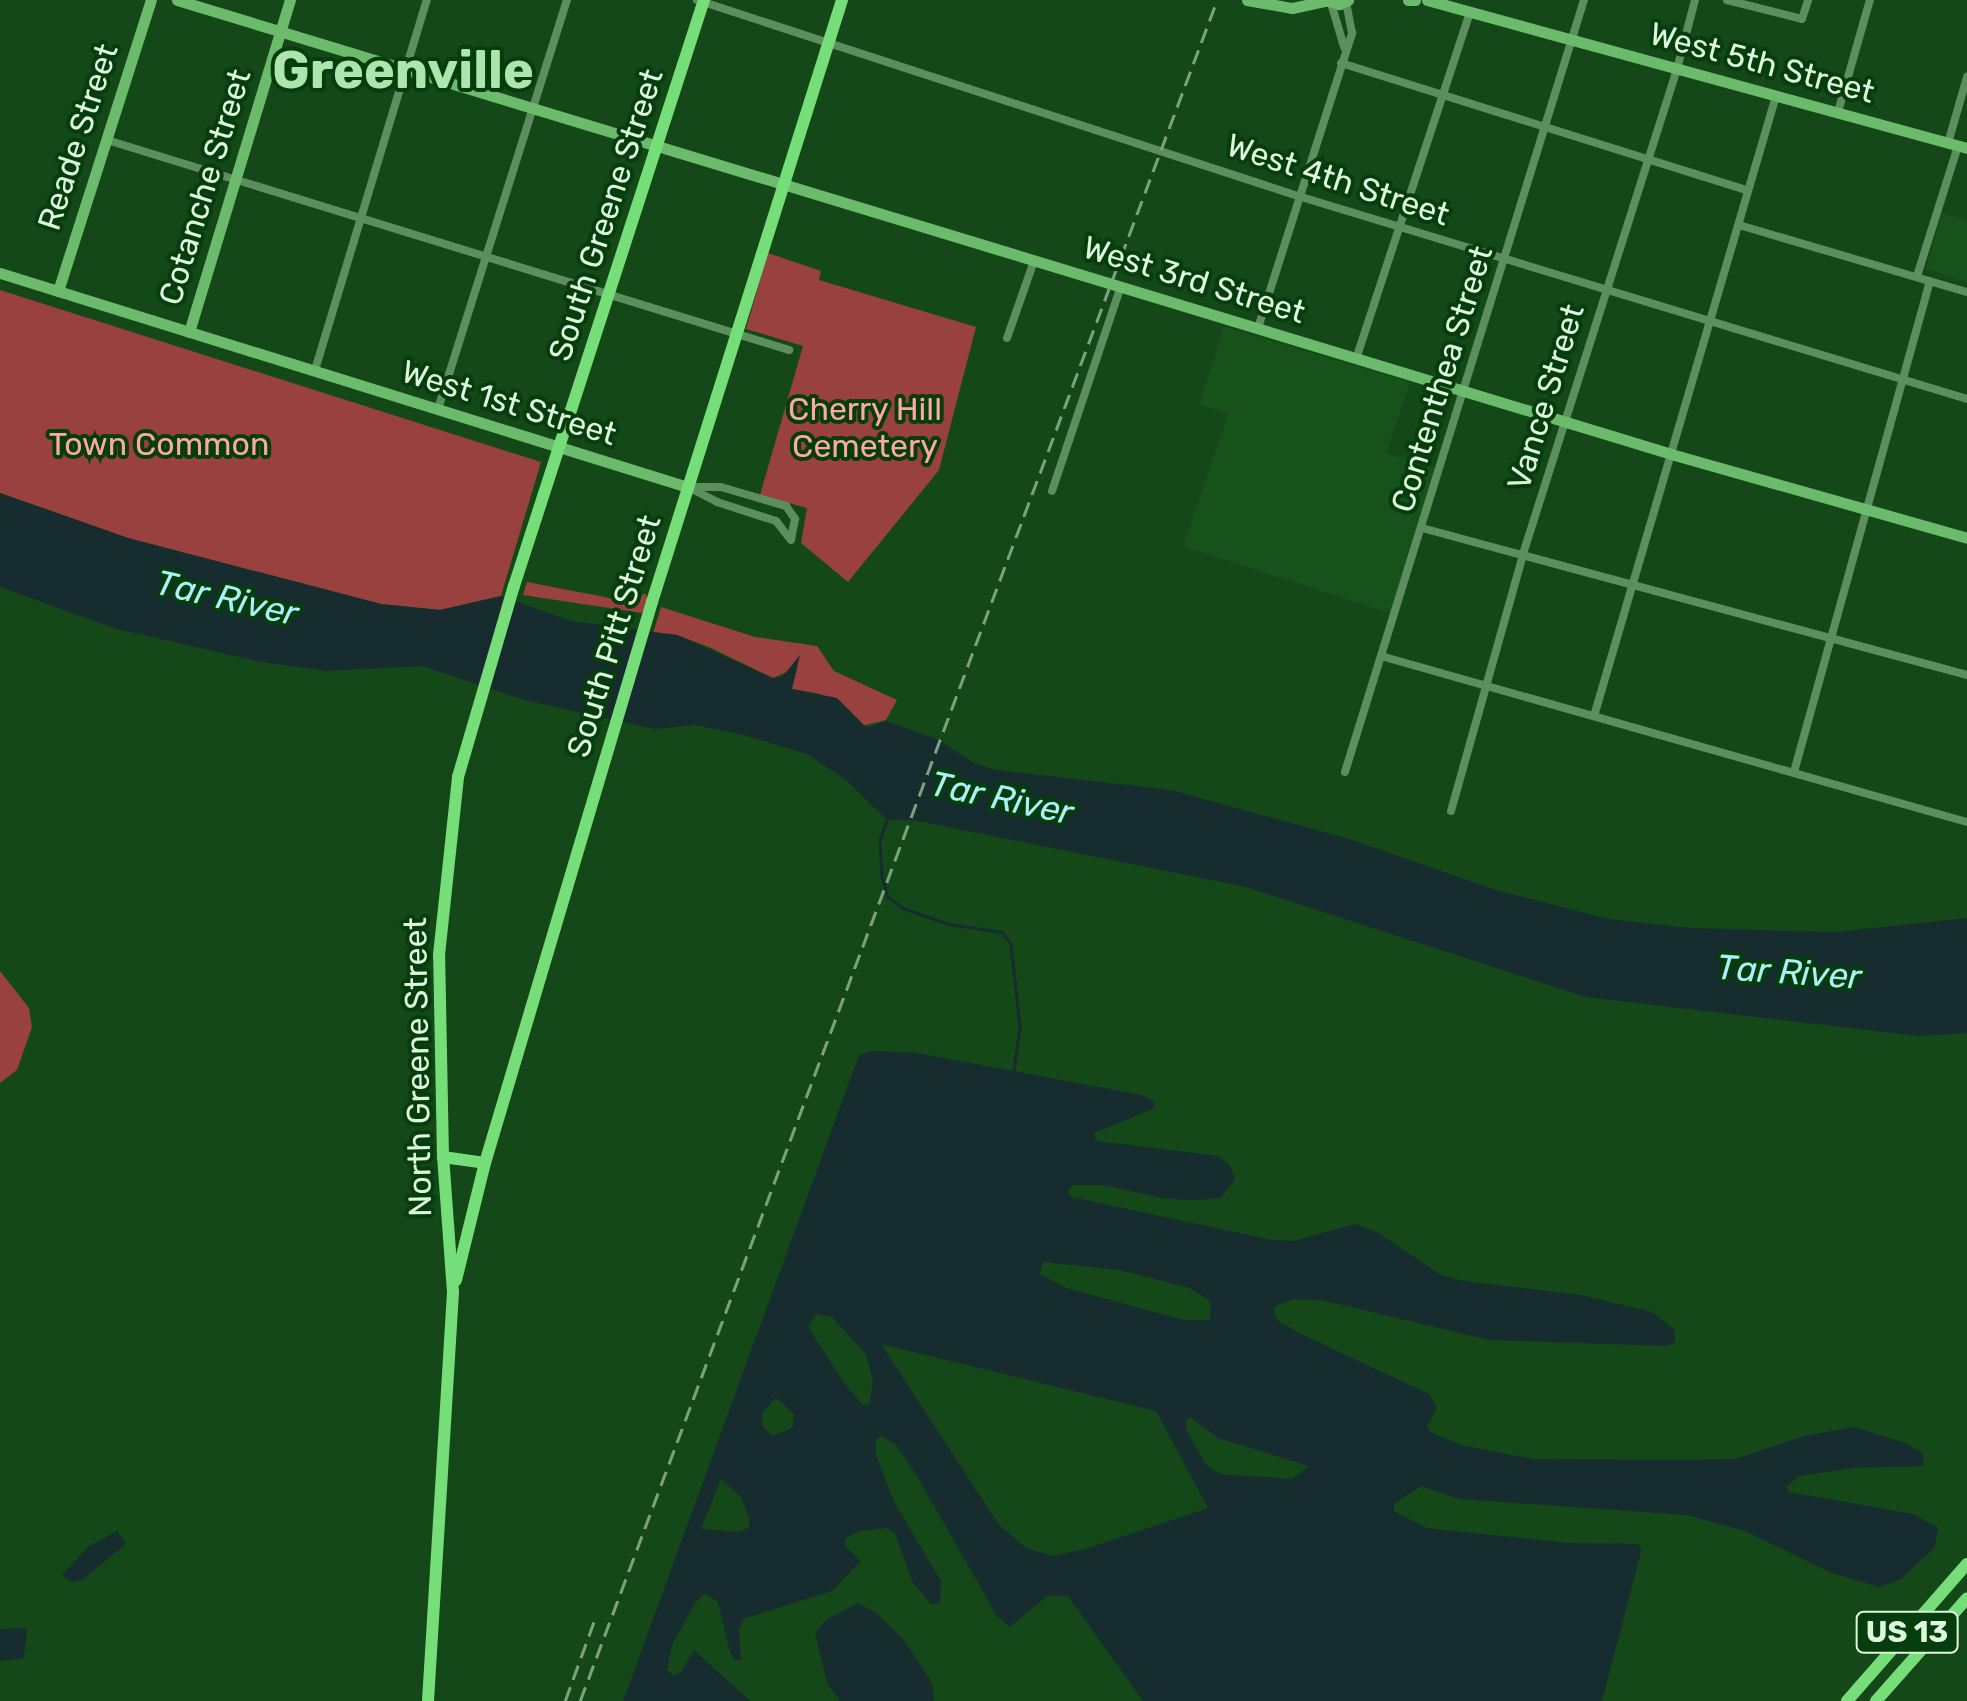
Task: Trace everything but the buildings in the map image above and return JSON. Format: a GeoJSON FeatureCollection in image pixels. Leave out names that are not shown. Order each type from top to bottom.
{"type":"FeatureCollection","features":[{"type":"Feature","properties":{"kind":"main road","name":"South Pitt Street"},"geometry":{"type":"LineString","coordinates":[[453,1292],[485,1163],[651,607],[842,0]]}},
{"type":"Feature","properties":{"kind":"main road","name":"South Greene Street"},"geometry":{"type":"LineString","coordinates":[[559,448],[701,1]]}},
{"type":"Feature","properties":{"kind":"main road","name":"North Greene Street"},"geometry":{"type":"LineString","coordinates":[[428,1701],[453,1292],[443,1157],[439,954],[458,777],[559,448]]}},
{"type":"Feature","properties":{"kind":"main road"},"geometry":{"type":"LineString","coordinates":[[443,1157],[485,1163]]}},
{"type":"Feature","properties":{"kind":"main road","name":"US 13"},"geometry":{"type":"LineString","coordinates":[[1847,1701],[1967,1564]]}},
{"type":"Feature","properties":{"kind":"main road","name":"US 13"},"geometry":{"type":"LineString","coordinates":[[1876,1701],[1967,1598]]}},
{"type":"Feature","properties":{"kind":"street","name":"Reade Street"},"geometry":{"type":"LineString","coordinates":[[58,291],[151,0]]}},
{"type":"Feature","properties":{"kind":"street","name":"West 3rd Street"},"geometry":{"type":"LineString","coordinates":[[177,0],[1671,454],[1967,538]]}},
{"type":"Feature","properties":{"kind":"street","name":"Cotanche Street"},"geometry":{"type":"LineString","coordinates":[[190,332],[290,0]]}},
{"type":"Feature","properties":{"kind":"street"},"geometry":{"type":"LineString","coordinates":[[314,370],[427,0]]}},
{"type":"Feature","properties":{"kind":"street"},"geometry":{"type":"LineString","coordinates":[[438,409],[567,0]]}},
{"type":"Feature","properties":{"kind":"street"},"geometry":{"type":"LineString","coordinates":[[1247,0],[1292,8],[1347,1],[1352,20],[1258,328]]}},
{"type":"Feature","properties":{"kind":"street"},"geometry":{"type":"LineString","coordinates":[[1271,6],[1286,0]]}},
{"type":"Feature","properties":{"kind":"street","name":"West 5th Street"},"geometry":{"type":"LineString","coordinates":[[1427,0],[1958,146]]}},
{"type":"Feature","properties":{"kind":"street","name":"Contenthea Street"},"geometry":{"type":"LineString","coordinates":[[1345,772],[1584,0]]}},
{"type":"Feature","properties":{"kind":"street","name":"Vance Street"},"geometry":{"type":"LineString","coordinates":[[1451,810],[1523,554],[1677,69],[1695,0]]}},
{"type":"Feature","properties":{"kind":"street"},"geometry":{"type":"LineString","coordinates":[[1726,0],[1802,19],[1808,0]]}},
{"type":"Feature","properties":{"kind":"street"},"geometry":{"type":"LineString","coordinates":[[1838,112],[1870,0]]}},
{"type":"Feature","properties":{"kind":"street","name":"West 4th Street"},"geometry":{"type":"LineString","coordinates":[[701,1],[1298,196],[1967,400]]}},
{"type":"Feature","properties":{"kind":"street"},"geometry":{"type":"LineString","coordinates":[[1327,1],[1345,52]]}},
{"type":"Feature","properties":{"kind":"street"},"geometry":{"type":"LineString","coordinates":[[1357,356],[1470,12]]}},
{"type":"Feature","properties":{"kind":"street"},"geometry":{"type":"LineString","coordinates":[[1341,63],[1747,190]]}},
{"type":"Feature","properties":{"kind":"street"},"geometry":{"type":"LineString","coordinates":[[1917,276],[1958,146],[1967,77]]}},
{"type":"Feature","properties":{"kind":"street"},"geometry":{"type":"LineString","coordinates":[[1594,716],[1776,96]]}},
{"type":"Feature","properties":{"kind":"street"},"geometry":{"type":"LineString","coordinates":[[107,140],[789,350]]}},
{"type":"Feature","properties":{"kind":"street"},"geometry":{"type":"LineString","coordinates":[[1739,226],[1967,292]]}},
{"type":"Feature","properties":{"kind":"street"},"geometry":{"type":"LineString","coordinates":[[1007,338],[1034,261]]}},
{"type":"Feature","properties":{"kind":"street","name":"West 1st Street"},"geometry":{"type":"LineString","coordinates":[[0,273],[688,487]]}},
{"type":"Feature","properties":{"kind":"street"},"geometry":{"type":"LineString","coordinates":[[1794,772],[1930,281]]}},
{"type":"Feature","properties":{"kind":"street"},"geometry":{"type":"LineString","coordinates":[[1052,491],[1121,286]]}},
{"type":"Feature","properties":{"kind":"street"},"geometry":{"type":"LineString","coordinates":[[704,485],[786,506],[793,514],[792,540],[778,522],[688,487],[704,485]]}},
{"type":"Feature","properties":{"kind":"street"},"geometry":{"type":"LineString","coordinates":[[738,508],[741,493]]}},
{"type":"Feature","properties":{"kind":"street"},"geometry":{"type":"LineString","coordinates":[[778,522],[793,514]]}},
{"type":"Feature","properties":{"kind":"street"},"geometry":{"type":"LineString","coordinates":[[1422,528],[1967,675]]}},
{"type":"Feature","properties":{"kind":"street"},"geometry":{"type":"LineString","coordinates":[[1381,656],[1967,822]]}},
{"type":"Feature","properties":{"kind":"shaded area"},"geometry":{"type":"Polygon","coordinates":[[[1942,213],[1967,220],[1967,283],[1926,268],[1942,213]]]}},
{"type":"Feature","properties":{"kind":"shaded area"},"geometry":{"type":"Polygon","coordinates":[[[1224,327],[1410,382],[1386,453],[1435,468],[1392,614],[1183,546],[1228,414],[1199,404],[1224,327]]]}},
{"type":"Feature","properties":{"kind":"green space","name":"Cherry Hill Cemetery"},"geometry":{"type":"Polygon","coordinates":[[[768,253],[821,271],[819,280],[976,327],[939,470],[848,582],[801,543],[807,508],[760,495],[803,346],[746,329],[768,253]]]}},
{"type":"Feature","properties":{"kind":"green space","name":"Town Common"},"geometry":{"type":"Polygon","coordinates":[[[0,290],[541,462],[501,596],[440,610],[381,604],[128,538],[0,493],[0,290]]]}},
{"type":"Feature","properties":{"kind":"green space"},"geometry":{"type":"Polygon","coordinates":[[[527,582],[610,598],[646,594],[648,602],[642,613],[523,595],[527,582]]]}},
{"type":"Feature","properties":{"kind":"green space"},"geometry":{"type":"Polygon","coordinates":[[[661,607],[755,637],[817,646],[834,671],[897,700],[886,720],[862,726],[847,708],[820,694],[792,689],[787,672],[773,678],[677,635],[653,633],[661,607]]]}},
{"type":"Feature","properties":{"kind":"green space"},"geometry":{"type":"Polygon","coordinates":[[[0,971],[29,1008],[32,1027],[17,1070],[0,1083],[0,971]]]}},
{"type":"Feature","properties":{"kind":"water","name":"Tar River"},"geometry":{"type":"Polygon","coordinates":[[[0,493],[128,538],[381,604],[440,610],[501,596],[571,621],[677,635],[773,678],[783,676],[800,655],[792,689],[837,698],[867,728],[886,721],[939,740],[974,763],[996,770],[1171,790],[1349,839],[1496,890],[1608,919],[1690,928],[1836,932],[1967,918],[1967,1033],[1918,1036],[1586,997],[1246,887],[913,820],[887,820],[846,780],[807,754],[744,735],[695,725],[655,729],[524,700],[422,666],[327,671],[262,662],[117,629],[0,587],[0,493]]]}},
{"type":"Feature","properties":{"kind":"water"},"geometry":{"type":"Polygon","coordinates":[[[872,1051],[917,1053],[1142,1095],[1153,1101],[1155,1108],[1094,1133],[1096,1141],[1219,1156],[1230,1166],[1235,1179],[1221,1198],[1167,1199],[1103,1185],[1073,1185],[1067,1192],[1072,1197],[1272,1240],[1293,1241],[1355,1224],[1377,1232],[1441,1275],[1581,1295],[1652,1312],[1675,1330],[1675,1343],[1667,1346],[1489,1340],[1326,1301],[1293,1299],[1277,1305],[1273,1311],[1278,1321],[1429,1394],[1437,1408],[1427,1426],[1430,1432],[1461,1445],[1532,1459],[1681,1460],[1736,1459],[1804,1436],[1854,1427],[1905,1443],[1923,1454],[1924,1466],[1852,1468],[1799,1476],[1786,1487],[1789,1492],[1913,1514],[1938,1528],[1935,1547],[1901,1579],[1879,1587],[1832,1573],[1745,1531],[1687,1515],[1459,1499],[1421,1486],[1394,1504],[1394,1511],[1426,1528],[1569,1543],[1637,1544],[1642,1548],[1602,1701],[1143,1701],[1068,1596],[1047,1596],[1010,1627],[997,1616],[917,1476],[896,1445],[882,1436],[876,1439],[876,1455],[894,1502],[941,1581],[940,1603],[931,1604],[913,1583],[895,1534],[887,1528],[860,1531],[845,1538],[845,1546],[861,1561],[832,1591],[743,1619],[739,1629],[741,1660],[734,1660],[729,1649],[718,1602],[705,1593],[695,1603],[672,1645],[667,1670],[674,1676],[681,1672],[694,1650],[750,1701],[623,1701],[859,1055],[872,1051]],[[1043,1262],[1040,1274],[1066,1288],[1184,1320],[1210,1320],[1211,1302],[1190,1288],[1119,1270],[1043,1262]],[[816,1314],[808,1327],[862,1404],[869,1405],[873,1381],[866,1354],[832,1317],[816,1314]],[[881,1344],[999,1525],[1026,1548],[1052,1556],[1085,1549],[1208,1508],[1156,1411],[881,1344]],[[776,1398],[762,1413],[763,1427],[772,1436],[792,1428],[794,1414],[776,1398]],[[1190,1417],[1186,1420],[1187,1432],[1206,1465],[1220,1474],[1292,1479],[1309,1466],[1218,1438],[1190,1417]],[[721,1479],[701,1529],[740,1532],[749,1527],[749,1517],[741,1497],[721,1479]]]}},
{"type":"Feature","properties":{"kind":"water"},"geometry":{"type":"Polygon","coordinates":[[[117,1531],[126,1544],[82,1580],[72,1582],[62,1575],[88,1547],[117,1531]]]}},
{"type":"Feature","properties":{"kind":"water"},"geometry":{"type":"Polygon","coordinates":[[[858,1603],[876,1613],[904,1640],[932,1683],[934,1701],[840,1701],[827,1683],[815,1633],[826,1620],[858,1603]]]}},
{"type":"Feature","properties":{"kind":"water"},"geometry":{"type":"Polygon","coordinates":[[[27,1628],[24,1658],[0,1661],[0,1629],[27,1628]]]}},
{"type":"Feature","properties":{"kind":"waterway"},"geometry":{"type":"LineString","coordinates":[[887,821],[880,840],[882,877],[888,897],[903,908],[949,924],[1002,932],[1011,944],[1020,1027],[1014,1071]]}},
{"type":"Feature","properties":{"kind":"railway"},"geometry":{"type":"LineString","coordinates":[[580,1701],[1217,0]]}},
{"type":"Feature","properties":{"kind":"railway"},"geometry":{"type":"LineString","coordinates":[[565,1701],[596,1616]]}},
{"type":"Feature","properties":{"kind":"district","name":"Greenville"},"geometry":{"type":"Point","coordinates":[403,71]}}]}
